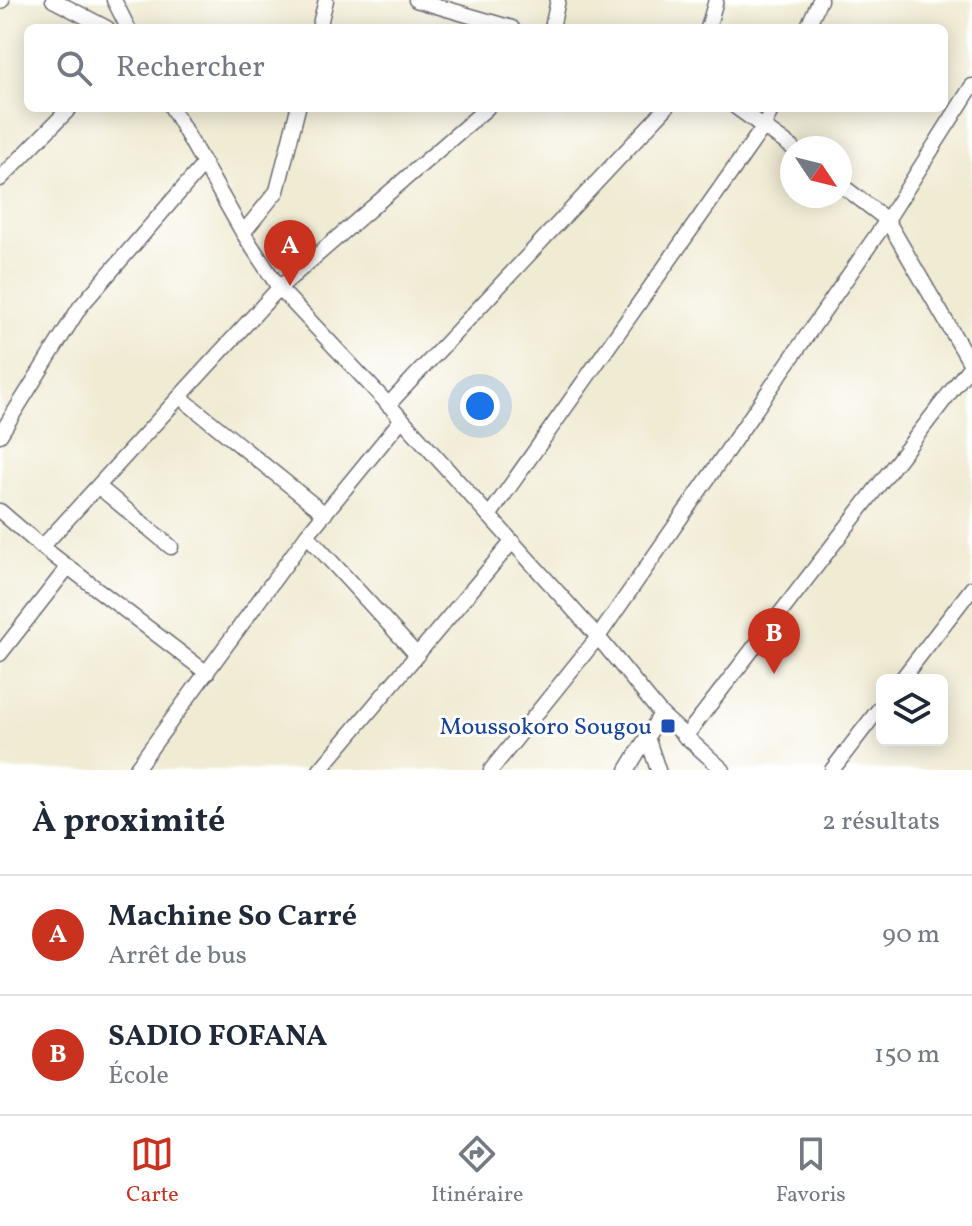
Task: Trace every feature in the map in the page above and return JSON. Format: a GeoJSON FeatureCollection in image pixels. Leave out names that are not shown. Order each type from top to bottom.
{"type":"FeatureCollection","features":[{"type":"Feature","properties":{"kind":"street"},"geometry":{"type":"LineString","coordinates":[[53,0],[99,24]]}},
{"type":"Feature","properties":{"kind":"street"},"geometry":{"type":"LineString","coordinates":[[114,0],[126,24]]}},
{"type":"Feature","properties":{"kind":"street"},"geometry":{"type":"LineString","coordinates":[[320,24],[326,0]]}},
{"type":"Feature","properties":{"kind":"street"},"geometry":{"type":"LineString","coordinates":[[553,24],[558,0]]}},
{"type":"Feature","properties":{"kind":"street"},"geometry":{"type":"LineString","coordinates":[[709,24],[716,0]]}},
{"type":"Feature","properties":{"kind":"street"},"geometry":{"type":"LineString","coordinates":[[809,24],[820,0]]}},
{"type":"Feature","properties":{"kind":"street"},"geometry":{"type":"LineString","coordinates":[[426,1],[499,24]]}},
{"type":"Feature","properties":{"kind":"street"},"geometry":{"type":"LineString","coordinates":[[491,770],[598,637],[887,220],[972,86]]}},
{"type":"Feature","properties":{"kind":"street"},"geometry":{"type":"LineString","coordinates":[[0,179],[66,112]]}},
{"type":"Feature","properties":{"kind":"street"},"geometry":{"type":"LineString","coordinates":[[174,112],[243,233],[279,288],[402,419],[598,637],[661,714],[723,770]]}},
{"type":"Feature","properties":{"kind":"street"},"geometry":{"type":"LineString","coordinates":[[243,233],[277,191],[297,112]]}},
{"type":"Feature","properties":{"kind":"street"},"geometry":{"type":"LineString","coordinates":[[42,547],[279,288],[482,112]]}},
{"type":"Feature","properties":{"kind":"street"},"geometry":{"type":"LineString","coordinates":[[388,405],[662,112]]}},
{"type":"Feature","properties":{"kind":"street"},"geometry":{"type":"LineString","coordinates":[[743,112],[780,138]]}},
{"type":"Feature","properties":{"kind":"street"},"geometry":{"type":"LineString","coordinates":[[489,516],[764,126],[770,112]]}},
{"type":"Feature","properties":{"kind":"street"},"geometry":{"type":"LineString","coordinates":[[0,435],[80,307],[204,164]]}},
{"type":"Feature","properties":{"kind":"street"},"geometry":{"type":"LineString","coordinates":[[685,737],[972,365],[887,220],[852,193]]}},
{"type":"Feature","properties":{"kind":"street"},"geometry":{"type":"LineString","coordinates":[[180,397],[325,514]]}},
{"type":"Feature","properties":{"kind":"street"},"geometry":{"type":"LineString","coordinates":[[135,770],[307,535],[402,419]]}},
{"type":"Feature","properties":{"kind":"street"},"geometry":{"type":"LineString","coordinates":[[99,487],[171,547]]}},
{"type":"Feature","properties":{"kind":"street"},"geometry":{"type":"LineString","coordinates":[[0,511],[42,547],[207,673]]}},
{"type":"Feature","properties":{"kind":"street"},"geometry":{"type":"LineString","coordinates":[[307,535],[417,655]]}},
{"type":"Feature","properties":{"kind":"street"},"geometry":{"type":"LineString","coordinates":[[320,770],[512,542]]}},
{"type":"Feature","properties":{"kind":"street"},"geometry":{"type":"LineString","coordinates":[[0,654],[68,567]]}},
{"type":"Feature","properties":{"kind":"street"},"geometry":{"type":"LineString","coordinates":[[906,674],[972,588]]}},
{"type":"Feature","properties":{"kind":"street"},"geometry":{"type":"LineString","coordinates":[[832,770],[876,713]]}},
{"type":"Feature","properties":{"kind":"street"},"geometry":{"type":"LineString","coordinates":[[627,770],[661,714]]}},
{"type":"Feature","properties":{"kind":"street"},"geometry":{"type":"LineString","coordinates":[[647,737],[658,770]]}},
{"type":"Feature","properties":{"kind":"place","name":"Machine So Carré"},"geometry":{"type":"Point","coordinates":[290,286]}},
{"type":"Feature","properties":{"kind":"place","name":"SADIO FOFANA"},"geometry":{"type":"Point","coordinates":[774,674]}},
{"type":"Feature","properties":{"kind":"place","name":"Moussokoro Sougou"},"geometry":{"type":"Point","coordinates":[668,726]}}]}
